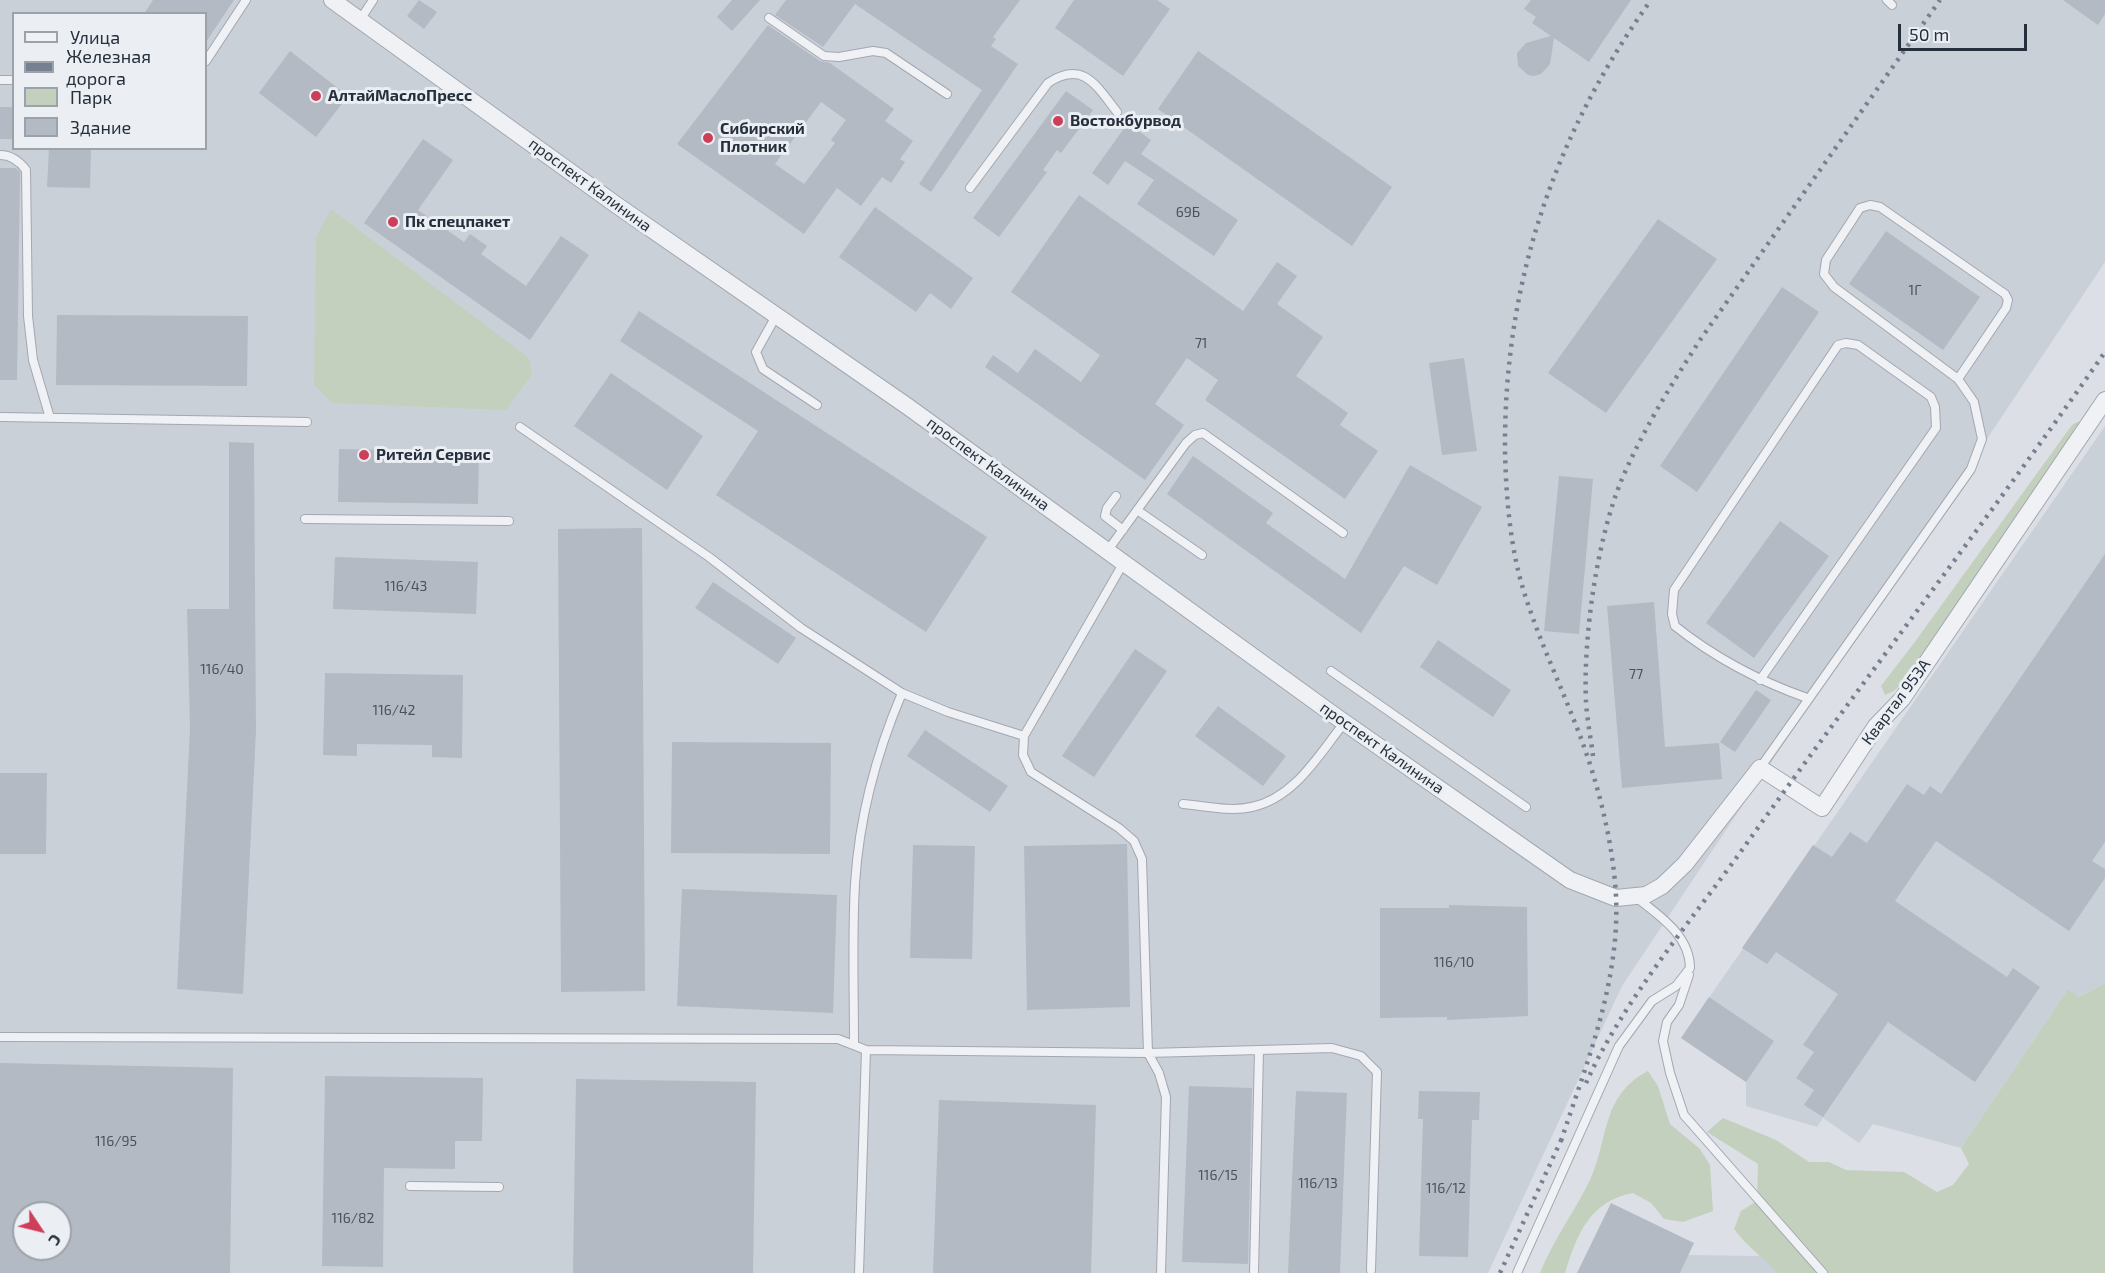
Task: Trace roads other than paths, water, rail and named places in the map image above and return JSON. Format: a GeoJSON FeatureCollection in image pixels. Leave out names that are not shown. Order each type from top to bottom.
{"type":"FeatureCollection","features":[{"type":"Feature","properties":{"kind":"street","name":"проспект Калинина"},"geometry":{"type":"LineString","coordinates":[[332,0],[615,204],[1124,561],[1345,722],[1570,880],[1616,897],[1636,897],[1654,891],[1685,864],[1760,768]]}},
{"type":"Feature","properties":{"kind":"street","name":"Квартал 953А"},"geometry":{"type":"LineString","coordinates":[[1760,768],[1822,808],[1876,726],[1902,699],[2105,400]]}},
{"type":"Feature","properties":{"kind":"lane"},"geometry":{"type":"LineString","coordinates":[[207,59],[246,0]]}},
{"type":"Feature","properties":{"kind":"lane"},"geometry":{"type":"LineString","coordinates":[[360,20],[373,0]]}},
{"type":"Feature","properties":{"kind":"lane"},"geometry":{"type":"LineString","coordinates":[[769,18],[824,56],[839,57],[873,51],[886,54],[946,94]]}},
{"type":"Feature","properties":{"kind":"lane"},"geometry":{"type":"LineString","coordinates":[[970,188],[1048,83],[1063,73],[1079,73],[1097,86],[1117,112]]}},
{"type":"Feature","properties":{"kind":"lane"},"geometry":{"type":"LineString","coordinates":[[0,155],[7,155],[22,164],[26,170],[28,316],[33,360],[50,418]]}},
{"type":"Feature","properties":{"kind":"lane"},"geometry":{"type":"LineString","coordinates":[[1760,768],[1807,698],[1971,469],[1982,439],[1974,402],[1958,379],[1834,287],[1824,274],[1826,260],[1860,208],[1870,205],[1880,207],[2005,294],[2008,300],[2006,308],[1958,379]]}},
{"type":"Feature","properties":{"kind":"lane"},"geometry":{"type":"LineString","coordinates":[[776,316],[756,352],[763,369],[817,405]]}},
{"type":"Feature","properties":{"kind":"lane"},"geometry":{"type":"LineString","coordinates":[[1760,680],[1936,428],[1935,407],[1931,397],[1858,345],[1846,343],[1838,345],[1674,590],[1672,614],[1675,626],[1705,650],[1760,680],[1807,698]]}},
{"type":"Feature","properties":{"kind":"lane"},"geometry":{"type":"LineString","coordinates":[[0,417],[307,422]]}},
{"type":"Feature","properties":{"kind":"lane"},"geometry":{"type":"LineString","coordinates":[[520,427],[709,557],[801,628],[902,693],[948,712],[1024,736]]}},
{"type":"Feature","properties":{"kind":"lane"},"geometry":{"type":"LineString","coordinates":[[1108,550],[1186,443],[1195,435],[1203,433],[1343,534]]}},
{"type":"Feature","properties":{"kind":"lane"},"geometry":{"type":"LineString","coordinates":[[1116,496],[1107,508],[1105,516],[1123,530]]}},
{"type":"Feature","properties":{"kind":"lane"},"geometry":{"type":"LineString","coordinates":[[1137,510],[1202,555]]}},
{"type":"Feature","properties":{"kind":"lane"},"geometry":{"type":"LineString","coordinates":[[305,519],[509,521]]}},
{"type":"Feature","properties":{"kind":"lane"},"geometry":{"type":"LineString","coordinates":[[1124,561],[1024,736],[1023,755],[1031,772],[1119,828],[1134,841],[1142,859],[1148,1053],[1159,1073],[1166,1097],[1161,1273]]}},
{"type":"Feature","properties":{"kind":"lane"},"geometry":{"type":"LineString","coordinates":[[1331,671],[1526,807]]}},
{"type":"Feature","properties":{"kind":"lane"},"geometry":{"type":"LineString","coordinates":[[854,1044],[855,882],[865,814],[889,724],[902,693]]}},
{"type":"Feature","properties":{"kind":"lane"},"geometry":{"type":"LineString","coordinates":[[1183,804],[1230,808],[1251,807],[1271,801],[1290,788],[1305,773],[1345,722]]}},
{"type":"Feature","properties":{"kind":"lane"},"geometry":{"type":"LineString","coordinates":[[1636,897],[1661,916],[1680,936],[1689,953],[1690,968],[1685,992],[1667,1022],[1663,1041],[1670,1073],[1684,1115],[1823,1273]]}},
{"type":"Feature","properties":{"kind":"lane"},"geometry":{"type":"LineString","coordinates":[[1517,1273],[1619,1046],[1637,1018],[1652,1001],[1676,986],[1690,968]]}},
{"type":"Feature","properties":{"kind":"lane"},"geometry":{"type":"LineString","coordinates":[[0,1037],[294,1036],[501,1041],[838,1039],[866,1050],[1148,1053],[1332,1048],[1361,1056],[1377,1072],[1371,1270]]}},
{"type":"Feature","properties":{"kind":"lane"},"geometry":{"type":"LineString","coordinates":[[858,1273],[866,1050]]}},
{"type":"Feature","properties":{"kind":"lane"},"geometry":{"type":"LineString","coordinates":[[1254,1273],[1258,1050]]}},
{"type":"Feature","properties":{"kind":"lane"},"geometry":{"type":"LineString","coordinates":[[410,1185],[499,1187]]}},
{"type":"Feature","properties":{"kind":"railway"},"geometry":{"type":"LineString","coordinates":[[1561,1141],[1591,1051],[1607,990],[1616,928],[1616,896],[1612,855],[1604,813],[1592,772],[1530,610],[1515,557],[1508,504],[1505,450],[1507,388],[1514,328],[1525,270],[1541,213],[1562,158],[1587,104],[1617,51],[1651,0]]}},
{"type":"Feature","properties":{"kind":"railway"},"geometry":{"type":"LineString","coordinates":[[1593,756],[1586,702],[1589,619],[1605,530],[1630,461],[1658,408],[1700,340],[1940,0]]}},
{"type":"Feature","properties":{"kind":"railway"},"geometry":{"type":"LineString","coordinates":[[1586,1083],[1637,993],[2105,352]]}},
{"type":"Feature","properties":{"kind":"railway"},"geometry":{"type":"LineString","coordinates":[[1500,1273],[1563,1136]]}},
{"type":"Feature","properties":{"kind":"place","name":"АлтайМаслоПресс"},"geometry":{"type":"Point","coordinates":[316,96]}},
{"type":"Feature","properties":{"kind":"place","name":"Востокбурвод"},"geometry":{"type":"Point","coordinates":[1058,121]}},
{"type":"Feature","properties":{"kind":"place","name":"Сибирский Плотник"},"geometry":{"type":"Point","coordinates":[708,138]}},
{"type":"Feature","properties":{"kind":"place","name":"Пк спецпакет"},"geometry":{"type":"Point","coordinates":[393,222]}},
{"type":"Feature","properties":{"kind":"place","name":"Ритейл Сервис"},"geometry":{"type":"Point","coordinates":[364,455]}}]}
